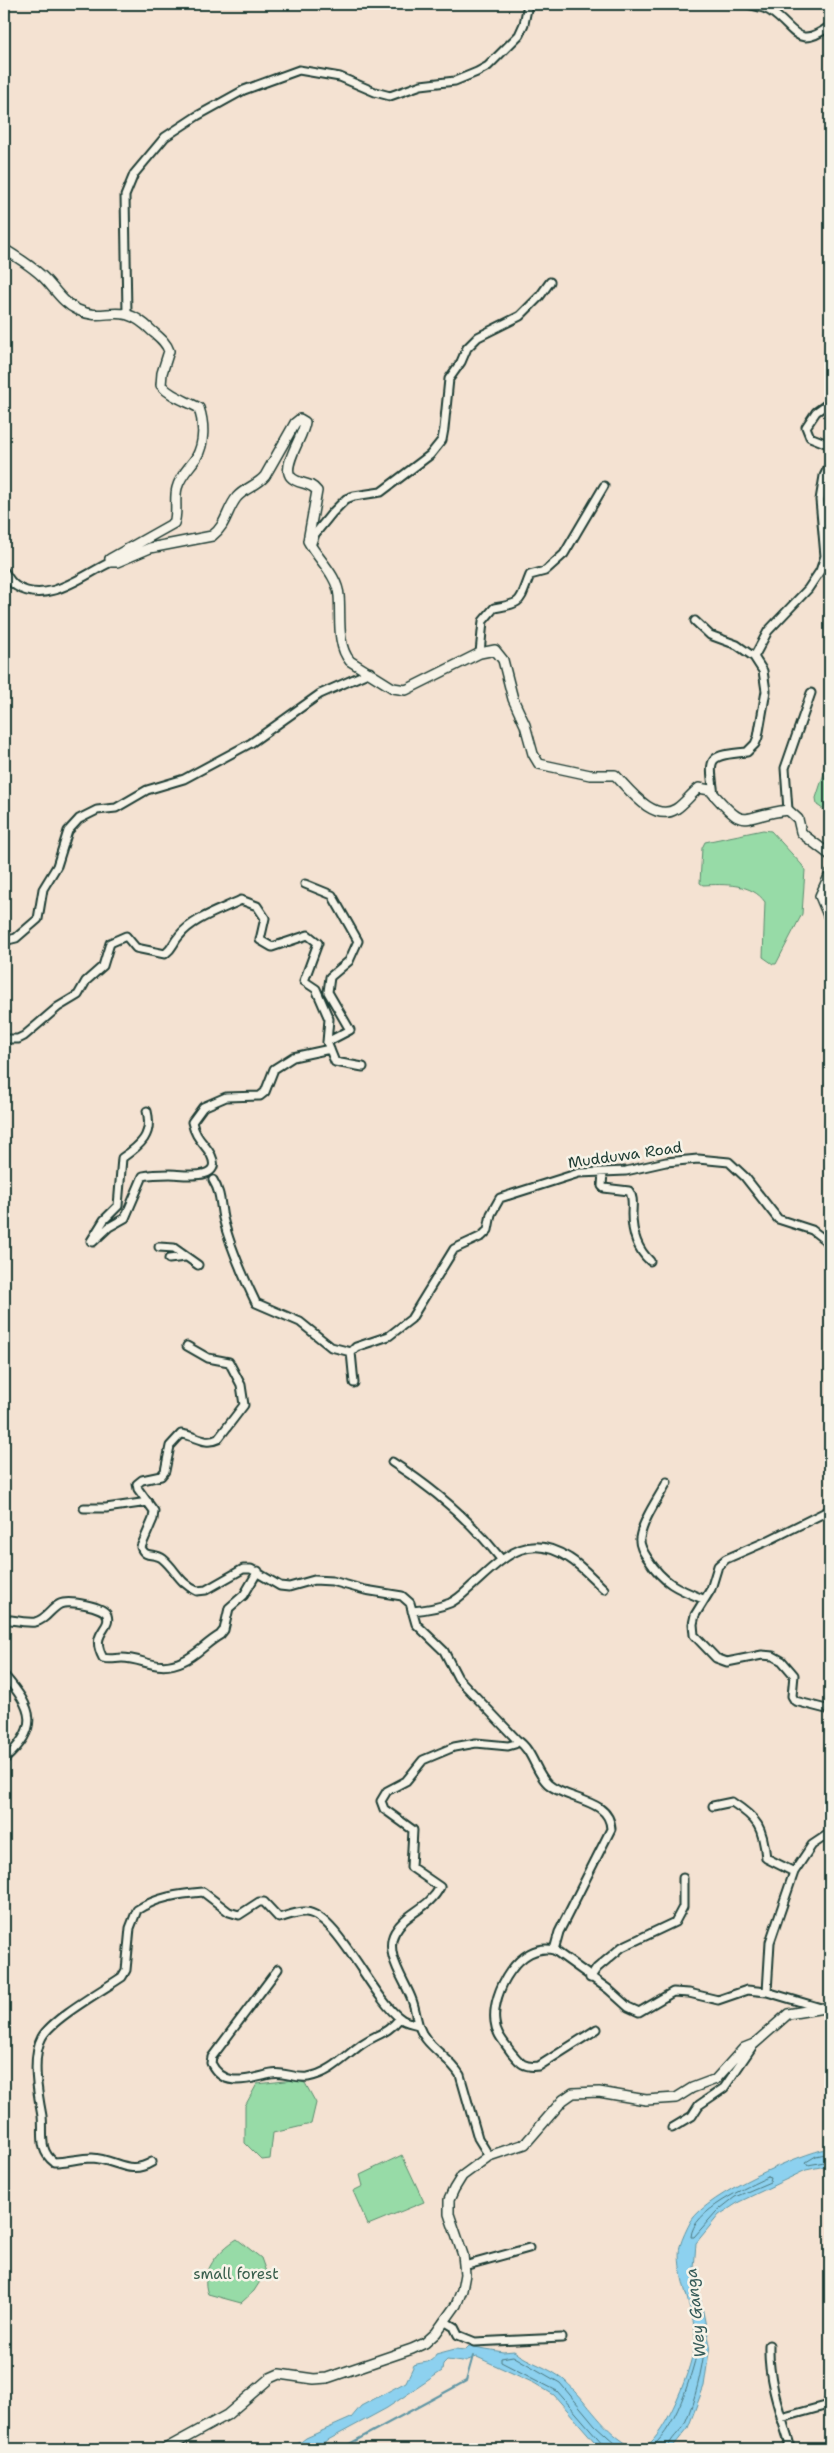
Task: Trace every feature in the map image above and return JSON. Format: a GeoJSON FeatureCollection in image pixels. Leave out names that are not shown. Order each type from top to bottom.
{"type":"FeatureCollection","features":[{"type":"Feature","properties":{"kind":"street"},"geometry":{"type":"LineString","coordinates":[[127,313],[125,196],[134,174],[165,137],[197,116],[244,90],[299,70],[340,77],[375,92],[390,96],[421,85],[454,80],[477,72],[488,66],[519,35],[524,24],[528,4]]}},
{"type":"Feature","properties":{"kind":"street"},"geometry":{"type":"LineString","coordinates":[[747,4],[769,10],[797,36],[817,35],[830,26]]}},
{"type":"Feature","properties":{"kind":"street"},"geometry":{"type":"LineString","coordinates":[[4,249],[32,267],[64,301],[78,310],[88,313],[127,313],[141,319],[167,345],[169,351],[162,373],[161,385],[168,394],[183,399],[199,408],[204,423],[197,456],[180,480],[177,490],[174,523],[110,559],[111,562]]}},
{"type":"Feature","properties":{"kind":"street"},"geometry":{"type":"LineString","coordinates":[[311,546],[315,534],[346,499],[381,492],[430,455],[442,440],[449,379],[461,362],[467,348],[478,337],[520,316],[540,296],[550,282]]}},
{"type":"Feature","properties":{"kind":"street"},"geometry":{"type":"LineString","coordinates":[[830,402],[816,412],[806,427],[810,436],[830,445]]}},
{"type":"Feature","properties":{"kind":"street"},"geometry":{"type":"LineString","coordinates":[[4,571],[15,586],[33,592],[46,593],[111,562],[117,562],[150,548],[212,536],[227,518],[237,497],[260,483],[295,423],[300,420],[305,422],[305,429],[293,451],[288,470],[289,475],[293,480],[308,482],[317,491],[308,541],[338,586],[338,616],[346,656],[350,661],[393,688],[406,690],[480,653],[495,650],[503,660],[513,699],[525,725],[533,754],[539,764],[590,775],[615,774],[644,805],[660,812],[676,809],[699,788],[710,790],[738,820],[748,820],[770,812],[788,810]]}},
{"type":"Feature","properties":{"kind":"street"},"geometry":{"type":"LineString","coordinates":[[754,657],[768,631],[808,589],[820,571],[825,556],[820,500],[824,476],[830,464]]}},
{"type":"Feature","properties":{"kind":"street"},"geometry":{"type":"LineString","coordinates":[[480,653],[483,621],[494,608],[515,605],[520,600],[530,575],[545,571],[564,554],[604,486]]}},
{"type":"Feature","properties":{"kind":"street"},"geometry":{"type":"LineString","coordinates":[[695,621],[710,635],[737,645],[754,657],[763,671],[766,691],[758,737],[755,744],[747,752],[720,754],[714,758],[709,768],[714,795]]}},
{"type":"Feature","properties":{"kind":"street"},"geometry":{"type":"LineString","coordinates":[[4,941],[16,938],[38,919],[42,889],[57,866],[68,831],[78,819],[97,810],[116,808],[146,790],[184,779],[251,744],[320,694],[370,672]]}},
{"type":"Feature","properties":{"kind":"street"},"geometry":{"type":"LineString","coordinates":[[811,693],[785,768],[788,810],[798,819],[801,832],[830,856]]}},
{"type":"Feature","properties":{"kind":"street"},"geometry":{"type":"LineString","coordinates":[[830,874],[820,896],[830,920]]}},
{"type":"Feature","properties":{"kind":"street"},"geometry":{"type":"LineString","coordinates":[[305,884],[332,895],[358,941],[349,961],[330,976],[328,992],[350,1030],[327,1042]]}},
{"type":"Feature","properties":{"kind":"street"},"geometry":{"type":"LineString","coordinates":[[4,1045],[18,1041],[18,1039],[58,1007],[78,995],[86,981],[103,966],[110,943],[126,936],[136,948],[165,954],[174,948],[178,936],[194,923],[241,900],[257,906],[265,918],[260,940],[272,948],[308,934],[318,943],[304,981],[316,989],[329,1018],[327,1042],[335,1062],[363,1067]]}},
{"type":"Feature","properties":{"kind":"street"},"geometry":{"type":"LineString","coordinates":[[4,1039],[18,1039]]}},
{"type":"Feature","properties":{"kind":"street"},"geometry":{"type":"LineString","coordinates":[[147,1111],[150,1122],[147,1138],[140,1146],[122,1158],[118,1206],[104,1220],[91,1241],[93,1242],[109,1227],[125,1218],[143,1176],[170,1174],[207,1175],[211,1171],[213,1162],[211,1155],[195,1136],[192,1122],[203,1107],[226,1098],[260,1096],[265,1092],[269,1077],[274,1069],[293,1057],[330,1049]]}},
{"type":"Feature","properties":{"kind":"street","name":"Mudduwa Road"},"geometry":{"type":"LineString","coordinates":[[351,1352],[356,1347],[389,1336],[411,1319],[454,1249],[482,1236],[488,1230],[490,1214],[500,1198],[579,1173],[626,1171],[666,1162],[698,1159],[729,1162],[746,1178],[778,1218],[812,1230],[830,1244]]}},
{"type":"Feature","properties":{"kind":"street"},"geometry":{"type":"LineString","coordinates":[[603,1172],[602,1186],[604,1188],[630,1191],[632,1195],[632,1218],[636,1242],[650,1261]]}},
{"type":"Feature","properties":{"kind":"street"},"geometry":{"type":"LineString","coordinates":[[213,1180],[220,1191],[223,1218],[243,1275],[256,1303],[300,1322],[331,1347],[351,1352],[354,1383]]}},
{"type":"Feature","properties":{"kind":"street"},"geometry":{"type":"LineString","coordinates":[[159,1247],[174,1248],[198,1265]]}},
{"type":"Feature","properties":{"kind":"street"},"geometry":{"type":"LineString","coordinates":[[169,1259],[185,1257]]}},
{"type":"Feature","properties":{"kind":"street"},"geometry":{"type":"LineString","coordinates":[[187,1346],[208,1358],[229,1362],[241,1385],[244,1405],[218,1439],[205,1442],[191,1435],[181,1434],[170,1446],[165,1471],[161,1476],[142,1480],[137,1484],[138,1489],[154,1511],[153,1519],[141,1547],[143,1552],[164,1560],[179,1579],[197,1592],[206,1590],[243,1569],[258,1571],[280,1586],[288,1587],[314,1580],[332,1581],[364,1590],[402,1596],[410,1603],[416,1624],[444,1651],[458,1678],[530,1754],[547,1783],[556,1789],[600,1808],[611,1820],[611,1829],[559,1932],[554,1950]]}},
{"type":"Feature","properties":{"kind":"street"},"geometry":{"type":"LineString","coordinates":[[392,1462],[414,1475],[478,1531],[501,1559]]}},
{"type":"Feature","properties":{"kind":"street"},"geometry":{"type":"LineString","coordinates":[[667,1482],[644,1526],[640,1540],[642,1549],[658,1575],[678,1589],[703,1599]]}},
{"type":"Feature","properties":{"kind":"street"},"geometry":{"type":"LineString","coordinates":[[84,1508],[106,1508],[148,1502]]}},
{"type":"Feature","properties":{"kind":"street"},"geometry":{"type":"LineString","coordinates":[[830,1510],[726,1559],[718,1566],[711,1589],[703,1599],[693,1624],[694,1635],[708,1652],[716,1658],[727,1662],[773,1656],[782,1661],[794,1675],[792,1696],[795,1701],[830,1710]]}},
{"type":"Feature","properties":{"kind":"street"},"geometry":{"type":"LineString","coordinates":[[412,1611],[450,1603],[460,1597],[501,1559],[524,1547],[535,1545],[570,1558],[604,1589]]}},
{"type":"Feature","properties":{"kind":"street"},"geometry":{"type":"LineString","coordinates":[[4,1619],[33,1622],[42,1620],[60,1603],[73,1602],[103,1609],[107,1614],[107,1622],[97,1640],[98,1648],[103,1658],[112,1660],[123,1658],[148,1665],[167,1665],[182,1662],[220,1635],[224,1630],[229,1608],[244,1595],[258,1571]]}},
{"type":"Feature","properties":{"kind":"street"},"geometry":{"type":"LineString","coordinates":[[4,1675],[14,1686],[24,1704],[30,1721],[30,1728],[20,1744],[4,1760]]}},
{"type":"Feature","properties":{"kind":"street"},"geometry":{"type":"LineString","coordinates":[[489,2156],[478,2138],[460,2075],[454,2066],[426,2039],[418,2025],[412,2000],[394,1960],[394,1934],[402,1921],[426,1906],[435,1897],[440,1887],[411,1867],[413,1830],[384,1809],[381,1801],[387,1791],[406,1781],[424,1760],[454,1747],[476,1743],[508,1746],[515,1744],[517,1740]]}},
{"type":"Feature","properties":{"kind":"street"},"geometry":{"type":"LineString","coordinates":[[713,1806],[732,1802],[749,1814],[764,1835],[766,1858],[794,1872]]}},
{"type":"Feature","properties":{"kind":"street"},"geometry":{"type":"LineString","coordinates":[[767,1992],[770,1942],[794,1872],[812,1845],[830,1833]]}},
{"type":"Feature","properties":{"kind":"street"},"geometry":{"type":"LineString","coordinates":[[590,1978],[597,1968],[622,1947],[675,1922],[684,1907],[683,1878]]}},
{"type":"Feature","properties":{"kind":"street"},"geometry":{"type":"LineString","coordinates":[[152,2162],[141,2169],[93,2158],[54,2162],[46,2155],[42,2147],[43,2128],[35,2071],[42,2037],[56,2022],[122,1978],[126,1970],[130,1928],[136,1910],[149,1902],[178,1894],[203,1892],[228,1912],[239,1915],[258,1902],[264,1902],[279,1918],[306,1912],[316,1916],[343,1940],[363,1974],[400,2018],[418,2025]]}},
{"type":"Feature","properties":{"kind":"street"},"geometry":{"type":"LineString","coordinates":[[597,2029],[538,2066],[529,2067],[521,2065],[498,2035],[494,2014],[502,1984],[523,1956],[536,1949],[554,1950],[590,1978],[608,1989],[628,2007],[639,2012],[673,1992],[689,1993],[718,2000],[748,1990],[767,1992],[826,2008]]}},
{"type":"Feature","properties":{"kind":"street"},"geometry":{"type":"LineString","coordinates":[[278,1969],[212,2057],[211,2063],[215,2072],[234,2082],[280,2073],[297,2078],[310,2076],[340,2063],[363,2043],[389,2031],[400,2018]]}},
{"type":"Feature","properties":{"kind":"street"},"geometry":{"type":"LineString","coordinates":[[672,2128],[692,2116],[699,2105],[724,2088],[754,2044],[788,2014],[826,2008]]}},
{"type":"Feature","properties":{"kind":"street"},"geometry":{"type":"LineString","coordinates":[[165,2449],[227,2415],[270,2378],[279,2374],[314,2379],[327,2378],[425,2343],[444,2321],[462,2290],[463,2255],[449,2214],[448,2200],[462,2176],[489,2156],[525,2144],[563,2100],[573,2093],[598,2092],[646,2100],[676,2098],[692,2088],[716,2079],[744,2048],[754,2044]]}},
{"type":"Feature","properties":{"kind":"street"},"geometry":{"type":"LineString","coordinates":[[464,2266],[528,2248]]}},
{"type":"Feature","properties":{"kind":"street"},"geometry":{"type":"LineString","coordinates":[[444,2321],[454,2327],[458,2335],[475,2342],[562,2338]]}},
{"type":"Feature","properties":{"kind":"street"},"geometry":{"type":"LineString","coordinates":[[769,2345],[768,2366],[789,2442],[789,2449]]}},
{"type":"Feature","properties":{"kind":"street"},"geometry":{"type":"LineString","coordinates":[[781,2418],[821,2409],[828,2405],[830,2396]]}},
{"type":"Feature","properties":{"kind":"green space"},"geometry":{"type":"Polygon","coordinates":[[[830,755],[830,814],[817,805],[816,798],[830,755]]]}},
{"type":"Feature","properties":{"kind":"green space"},"geometry":{"type":"Polygon","coordinates":[[[763,830],[771,831],[805,870],[802,914],[776,964],[763,957],[765,902],[753,891],[745,888],[703,885],[700,883],[702,848],[705,842],[763,830]]]}},
{"type":"Feature","properties":{"kind":"green space"},"geometry":{"type":"Polygon","coordinates":[[[294,2080],[305,2083],[316,2103],[311,2124],[273,2133],[270,2159],[262,2160],[245,2143],[245,2106],[257,2084],[294,2080]]]}},
{"type":"Feature","properties":{"kind":"green space"},"geometry":{"type":"Polygon","coordinates":[[[402,2155],[424,2202],[368,2225],[353,2191],[363,2186],[360,2175],[402,2155]]]}},
{"type":"Feature","properties":{"kind":"green space","name":"small forest"},"geometry":{"type":"Polygon","coordinates":[[[237,2239],[261,2258],[266,2272],[254,2291],[241,2303],[208,2294],[206,2286],[208,2270],[212,2262],[237,2239]]]}},
{"type":"Feature","properties":{"kind":"water","name":"Wey Ganga"},"geometry":{"type":"Polygon","coordinates":[[[830,2148],[830,2165],[806,2170],[739,2202],[719,2215],[696,2243],[694,2269],[710,2345],[704,2386],[688,2428],[671,2449],[636,2449],[650,2443],[658,2435],[681,2390],[692,2357],[695,2332],[682,2277],[679,2255],[681,2243],[691,2221],[715,2199],[734,2188],[797,2158],[830,2148]]]}},
{"type":"Feature","properties":{"kind":"water"},"geometry":{"type":"Polygon","coordinates":[[[469,2346],[503,2352],[514,2351],[552,2372],[573,2389],[605,2426],[624,2442],[636,2449],[601,2449],[554,2395],[534,2383],[477,2357],[462,2362],[447,2360],[443,2364],[442,2371],[387,2408],[315,2447],[310,2449],[270,2449],[298,2444],[306,2438],[351,2418],[361,2406],[406,2382],[414,2365],[432,2360],[436,2354],[455,2349],[465,2350],[469,2346]]]}},
{"type":"Feature","properties":{"kind":"waterway"},"geometry":{"type":"LineString","coordinates":[[340,2449],[466,2381],[473,2356]]}}]}
